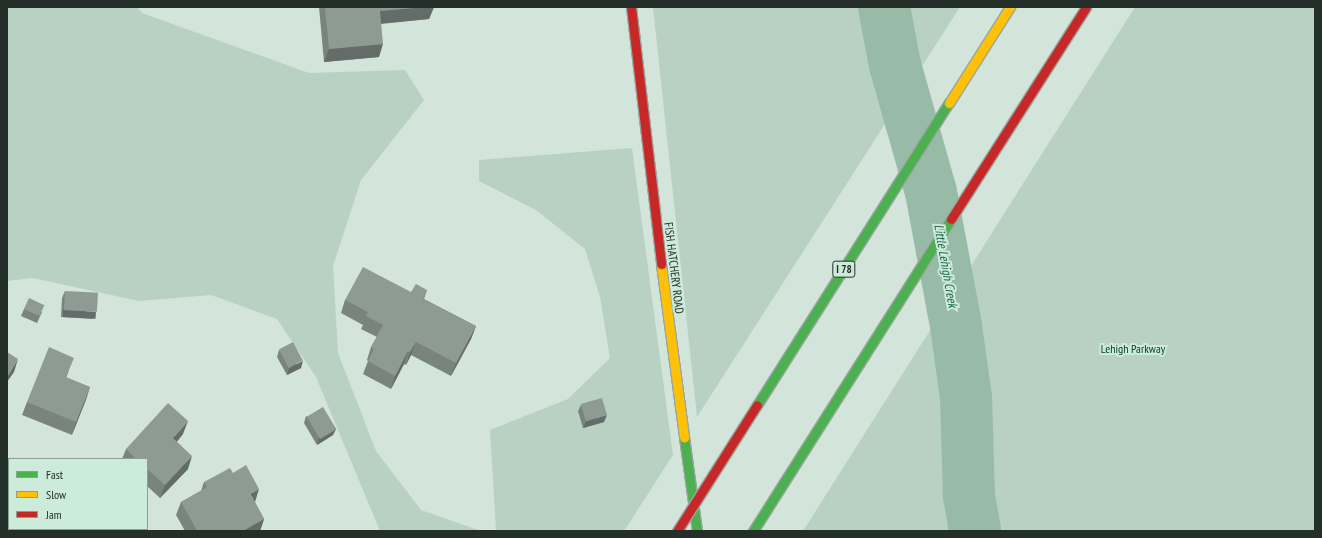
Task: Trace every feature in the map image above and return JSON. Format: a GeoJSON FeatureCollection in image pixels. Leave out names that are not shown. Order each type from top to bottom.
{"type":"FeatureCollection","features":[{"type":"Feature","properties":{"kind":"main road","name":"FISH HATCHERY ROAD"},"geometry":{"type":"LineString","coordinates":[[631,7],[663,279],[697,531]]}},
{"type":"Feature","properties":{"kind":"main road","name":"I 78"},"geometry":{"type":"LineString","coordinates":[[677,531],[1010,7]]}},
{"type":"Feature","properties":{"kind":"main road"},"geometry":{"type":"LineString","coordinates":[[753,531],[1086,7]]}},
{"type":"Feature","properties":{"kind":"green space"},"geometry":{"type":"Polygon","coordinates":[[[7,7],[137,7],[142,13],[309,73],[405,70],[424,100],[361,180],[333,266],[338,353],[376,451],[421,510],[481,531],[380,531],[316,377],[277,319],[211,295],[139,301],[33,278],[7,281],[7,7]]]}},
{"type":"Feature","properties":{"kind":"green space"},"geometry":{"type":"Polygon","coordinates":[[[653,7],[960,7],[697,417],[653,7]]]}},
{"type":"Feature","properties":{"kind":"green space","name":"Lehigh Parkway"},"geometry":{"type":"Polygon","coordinates":[[[1135,7],[1315,7],[1315,531],[803,531],[1135,7]]]}},
{"type":"Feature","properties":{"kind":"green space"},"geometry":{"type":"Polygon","coordinates":[[[632,148],[673,455],[624,531],[496,531],[490,430],[568,399],[610,358],[600,297],[585,249],[536,210],[479,181],[479,160],[632,148]]]}},
{"type":"Feature","properties":{"kind":"building"},"geometry":{"type":"Polygon","coordinates":[[[325,7],[425,7],[380,11],[383,44],[329,49],[325,7]]]}},
{"type":"Feature","properties":{"kind":"building"},"geometry":{"type":"Polygon","coordinates":[[[363,267],[411,292],[416,284],[427,290],[423,299],[476,326],[456,363],[416,342],[410,352],[408,351],[395,376],[368,361],[374,349],[371,347],[383,325],[366,316],[368,312],[345,300],[363,267]]]}},
{"type":"Feature","properties":{"kind":"building"},"geometry":{"type":"Polygon","coordinates":[[[65,291],[98,293],[97,312],[64,310],[65,291]]]}},
{"type":"Feature","properties":{"kind":"building"},"geometry":{"type":"Polygon","coordinates":[[[29,298],[44,305],[39,316],[24,309],[29,298]]]}},
{"type":"Feature","properties":{"kind":"building"},"geometry":{"type":"Polygon","coordinates":[[[293,342],[303,361],[289,368],[279,350],[293,342]]]}},
{"type":"Feature","properties":{"kind":"building"},"geometry":{"type":"Polygon","coordinates":[[[49,347],[74,358],[66,377],[90,387],[76,422],[27,402],[49,347]]]}},
{"type":"Feature","properties":{"kind":"building"},"geometry":{"type":"Polygon","coordinates":[[[7,352],[18,359],[7,377],[7,352]]]}},
{"type":"Feature","properties":{"kind":"building"},"geometry":{"type":"Polygon","coordinates":[[[602,398],[607,415],[586,421],[581,404],[602,398]]]}},
{"type":"Feature","properties":{"kind":"building"},"geometry":{"type":"Polygon","coordinates":[[[168,403],[188,421],[173,438],[192,456],[165,485],[148,470],[148,458],[135,458],[126,449],[168,403]]]}},
{"type":"Feature","properties":{"kind":"building"},"geometry":{"type":"Polygon","coordinates":[[[323,407],[336,429],[320,439],[307,417],[323,407]]]}},
{"type":"Feature","properties":{"kind":"building"},"geometry":{"type":"Polygon","coordinates":[[[246,465],[259,489],[250,494],[264,519],[243,531],[197,531],[181,502],[207,487],[204,482],[230,468],[233,473],[246,465]]]}},
{"type":"Feature","properties":{"kind":"waterway","name":"Little Lehigh Creek"},"geometry":{"type":"LineString","coordinates":[[884,7],[895,65],[931,192],[956,326],[966,397],[969,496],[975,531]]}},
{"type":"Feature","properties":{"kind":"traffic: fast"},"geometry":{"type":"LineString","coordinates":[[757,405],[949,103]]}},
{"type":"Feature","properties":{"kind":"traffic: fast"},"geometry":{"type":"LineString","coordinates":[[753,531],[951,219]]}},
{"type":"Feature","properties":{"kind":"traffic: fast"},"geometry":{"type":"LineString","coordinates":[[684,437],[697,531]]}},
{"type":"Feature","properties":{"kind":"traffic: slow"},"geometry":{"type":"LineString","coordinates":[[949,103],[1010,7]]}},
{"type":"Feature","properties":{"kind":"traffic: slow"},"geometry":{"type":"LineString","coordinates":[[661,264],[684,437]]}},
{"type":"Feature","properties":{"kind":"traffic: jam"},"geometry":{"type":"LineString","coordinates":[[631,7],[661,264]]}},
{"type":"Feature","properties":{"kind":"traffic: jam"},"geometry":{"type":"LineString","coordinates":[[951,219],[1086,7]]}},
{"type":"Feature","properties":{"kind":"traffic: jam"},"geometry":{"type":"LineString","coordinates":[[677,531],[757,405]]}}]}
